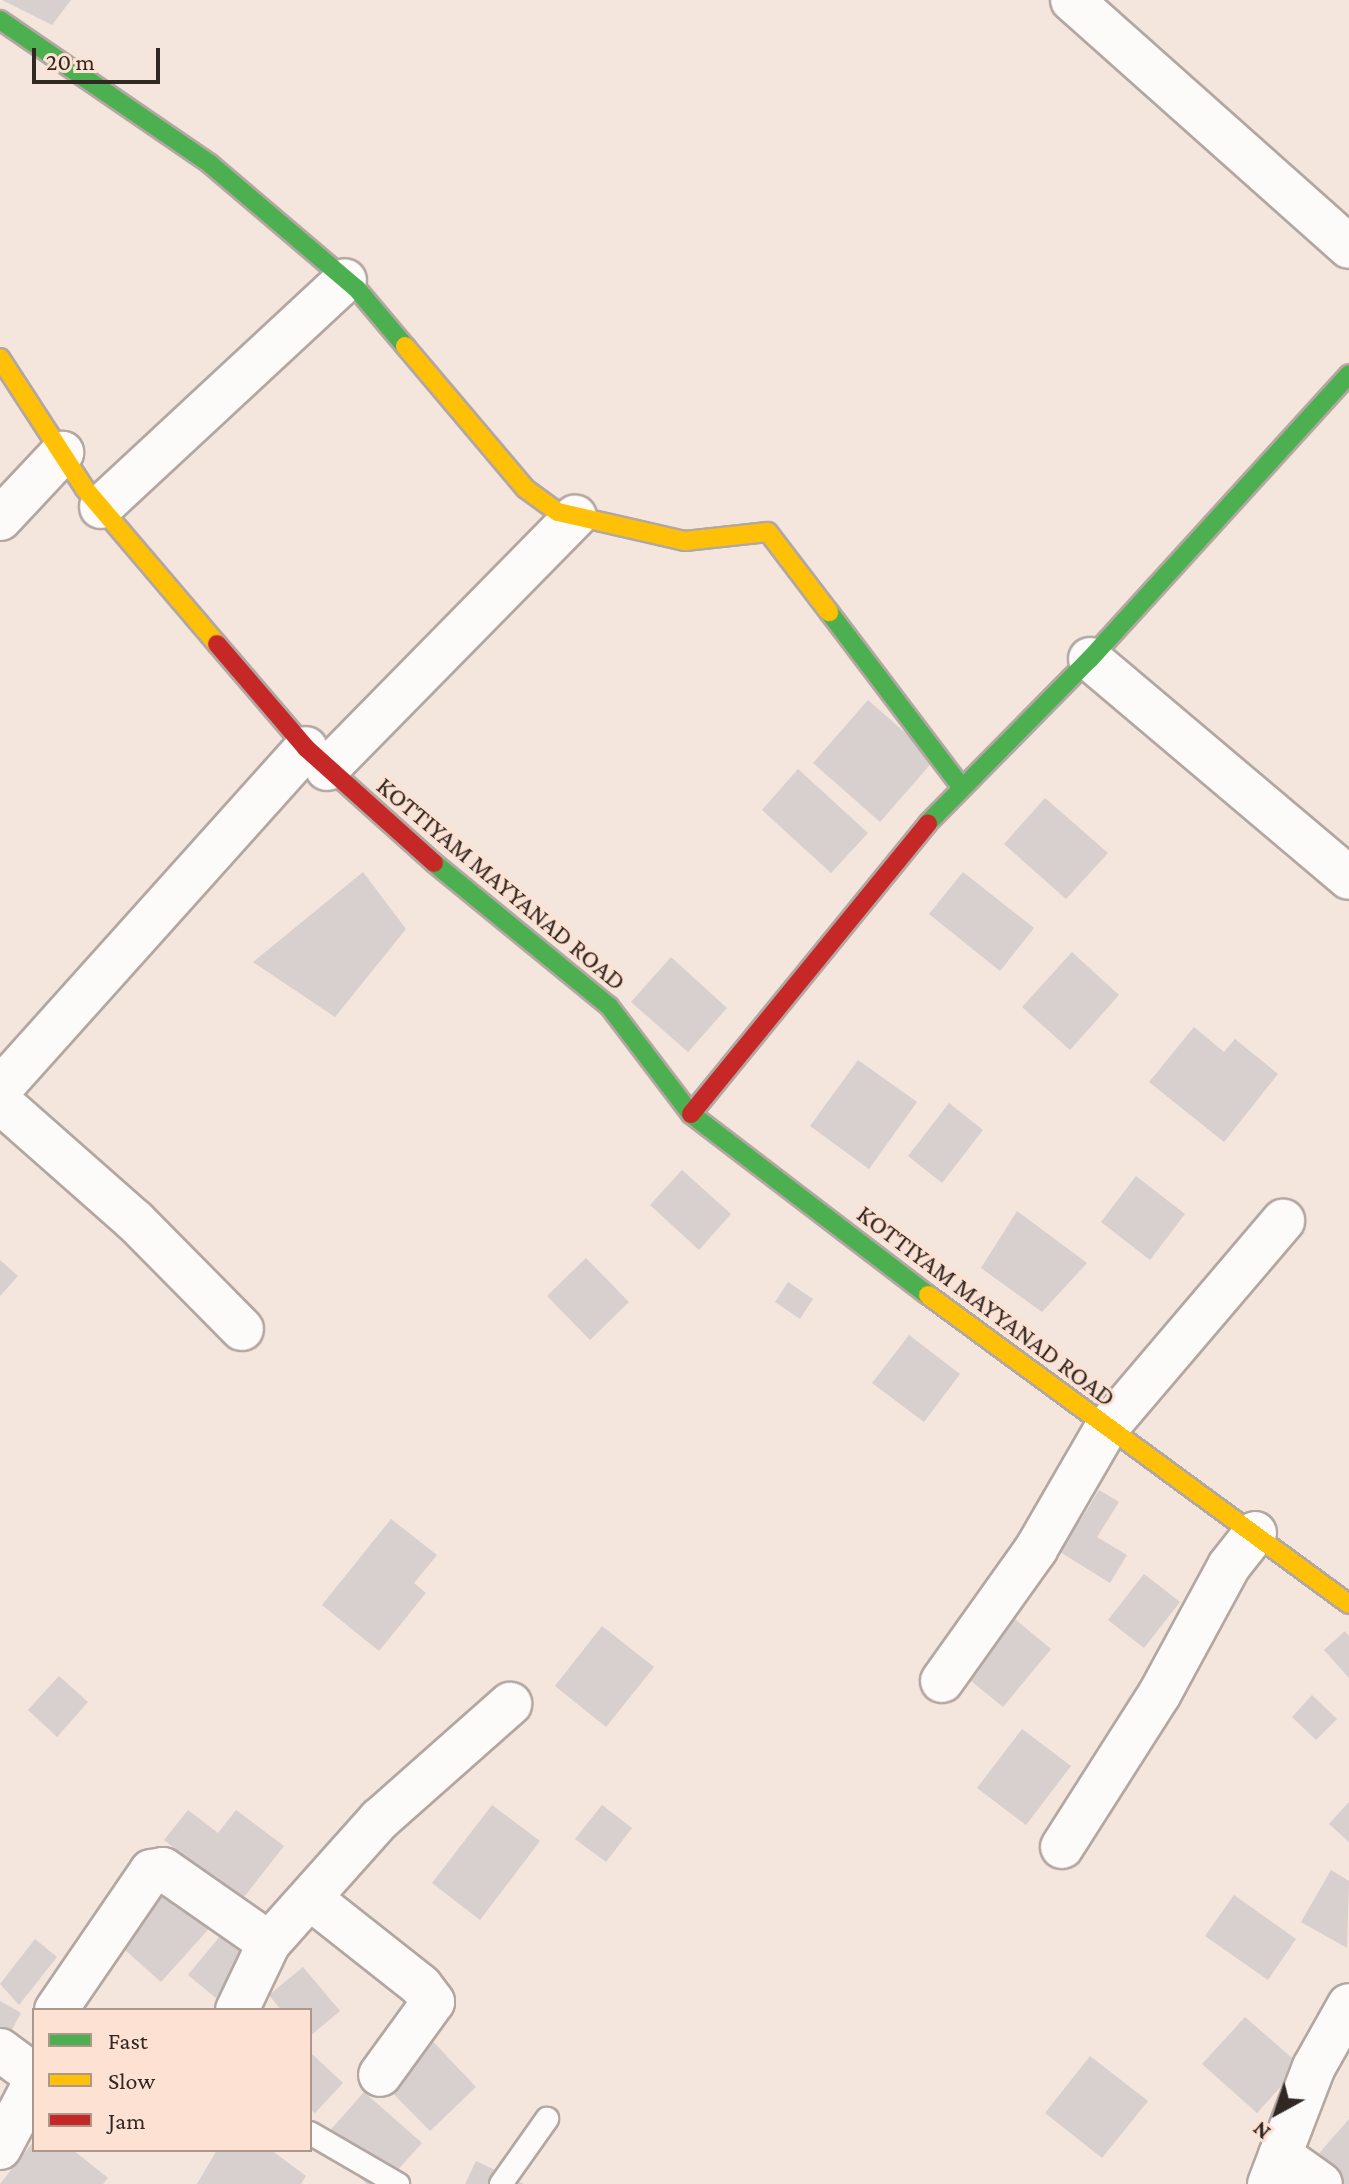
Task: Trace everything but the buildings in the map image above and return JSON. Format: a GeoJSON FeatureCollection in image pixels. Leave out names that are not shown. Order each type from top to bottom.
{"type":"FeatureCollection","features":[{"type":"Feature","properties":{"kind":"street"},"geometry":{"type":"LineString","coordinates":[[1072,0],[1349,247]]}},
{"type":"Feature","properties":{"kind":"street"},"geometry":{"type":"LineString","coordinates":[[0,20],[210,164],[345,280],[526,489],[575,517],[685,541],[768,532],[960,785]]}},
{"type":"Feature","properties":{"kind":"street"},"geometry":{"type":"LineString","coordinates":[[101,507],[345,280]]}},
{"type":"Feature","properties":{"kind":"street","name":"KOTTIYAM MAYYANAD ROAD"},"geometry":{"type":"LineString","coordinates":[[0,358],[101,507],[317,758],[365,807],[609,1006],[691,1114],[1105,1430],[1255,1533],[1349,1604]]}},
{"type":"Feature","properties":{"kind":"street"},"geometry":{"type":"LineString","coordinates":[[691,1114],[785,991],[960,785],[1090,659],[1349,374]]}},
{"type":"Feature","properties":{"kind":"street"},"geometry":{"type":"LineString","coordinates":[[0,519],[62,453]]}},
{"type":"Feature","properties":{"kind":"street"},"geometry":{"type":"LineString","coordinates":[[242,1329],[2,1084],[317,758],[575,517]]}},
{"type":"Feature","properties":{"kind":"street"},"geometry":{"type":"LineString","coordinates":[[1090,659],[1349,878]]}},
{"type":"Feature","properties":{"kind":"street"},"geometry":{"type":"LineString","coordinates":[[942,1681],[1036,1549],[1105,1430],[1283,1221]]}},
{"type":"Feature","properties":{"kind":"street"},"geometry":{"type":"LineString","coordinates":[[1062,1847],[1255,1533]]}},
{"type":"Feature","properties":{"kind":"street"},"geometry":{"type":"LineString","coordinates":[[238,2008],[269,1943],[380,1819],[510,1704]]}},
{"type":"Feature","properties":{"kind":"street"},"geometry":{"type":"LineString","coordinates":[[57,2008],[151,1871],[163,1869],[269,1943]]}},
{"type":"Feature","properties":{"kind":"street"},"geometry":{"type":"LineString","coordinates":[[311,1899],[421,1986],[433,2002],[380,2075]]}},
{"type":"Feature","properties":{"kind":"street"},"geometry":{"type":"LineString","coordinates":[[1321,2184],[1275,2170],[1314,2067],[1349,2005]]}},
{"type":"Feature","properties":{"kind":"street"},"geometry":{"type":"LineString","coordinates":[[0,2148],[24,2063]]}},
{"type":"Feature","properties":{"kind":"lane"},"geometry":{"type":"LineString","coordinates":[[501,2184],[547,2119]]}},
{"type":"Feature","properties":{"kind":"lane"},"geometry":{"type":"LineString","coordinates":[[312,2134],[398,2184]]}},
{"type":"Feature","properties":{"kind":"traffic: fast"},"geometry":{"type":"LineString","coordinates":[[0,20],[210,164],[357,289],[405,346]]}},
{"type":"Feature","properties":{"kind":"traffic: fast"},"geometry":{"type":"LineString","coordinates":[[928,823],[1090,659],[1349,374]]}},
{"type":"Feature","properties":{"kind":"traffic: fast"},"geometry":{"type":"LineString","coordinates":[[829,612],[960,785]]}},
{"type":"Feature","properties":{"kind":"traffic: fast"},"geometry":{"type":"LineString","coordinates":[[434,863],[609,1006],[691,1114],[928,1295]]}},
{"type":"Feature","properties":{"kind":"traffic: slow"},"geometry":{"type":"LineString","coordinates":[[405,346],[526,489],[558,512],[685,541],[768,532],[829,612]]}},
{"type":"Feature","properties":{"kind":"traffic: slow"},"geometry":{"type":"LineString","coordinates":[[0,358],[85,489],[217,644]]}},
{"type":"Feature","properties":{"kind":"traffic: slow"},"geometry":{"type":"LineString","coordinates":[[928,1295],[1349,1604]]}},
{"type":"Feature","properties":{"kind":"traffic: jam"},"geometry":{"type":"LineString","coordinates":[[217,644],[306,748],[434,863]]}},
{"type":"Feature","properties":{"kind":"traffic: jam"},"geometry":{"type":"LineString","coordinates":[[691,1114],[928,823]]}}]}
